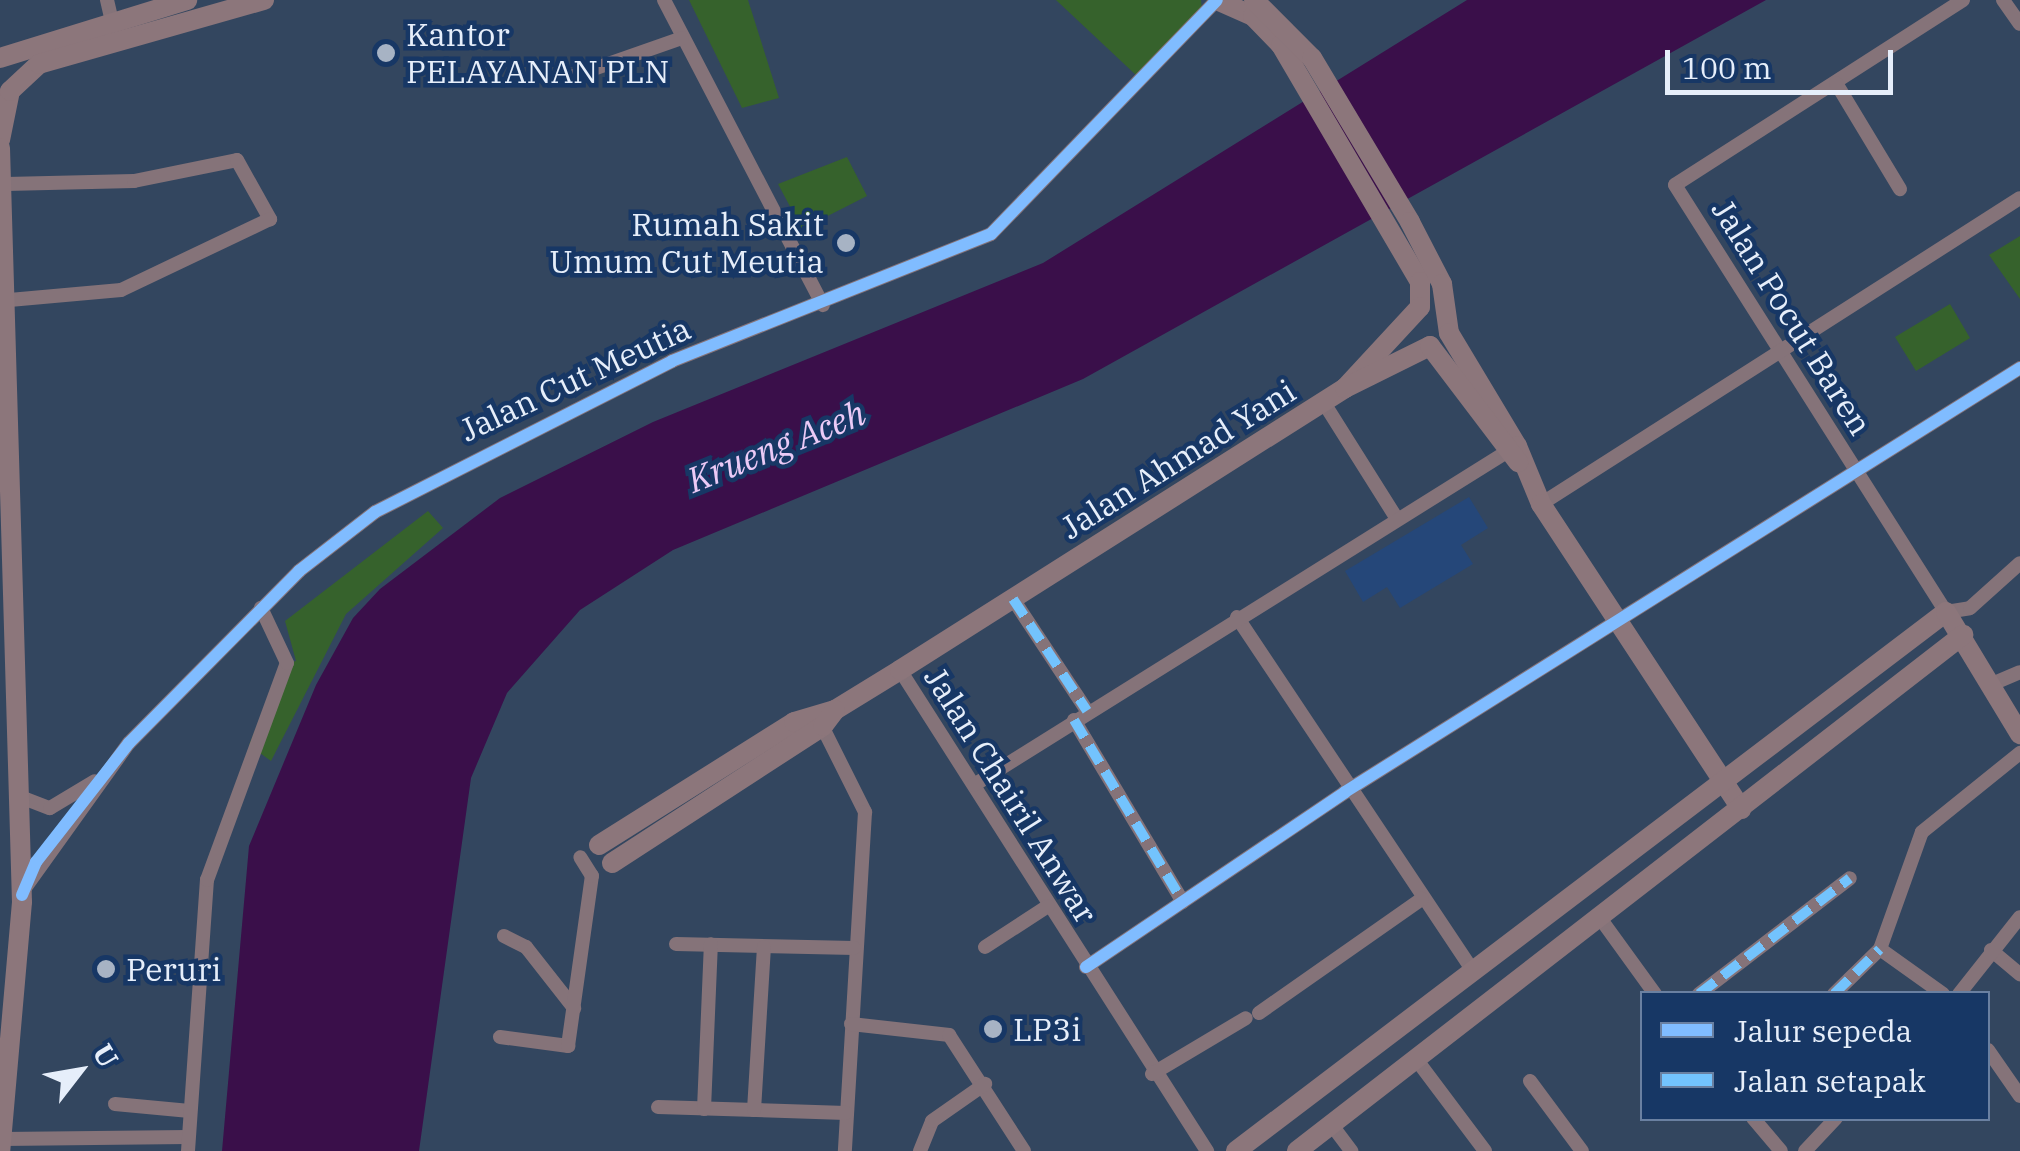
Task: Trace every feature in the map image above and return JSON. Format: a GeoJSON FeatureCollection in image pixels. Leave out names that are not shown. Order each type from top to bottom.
{"type":"FeatureCollection","features":[{"type":"Feature","properties":{"kind":"main road"},"geometry":{"type":"LineString","coordinates":[[0,58],[187,0]]}},
{"type":"Feature","properties":{"kind":"main road"},"geometry":{"type":"LineString","coordinates":[[0,140],[10,91],[38,64],[264,0]]}},
{"type":"Feature","properties":{"kind":"main road"},"geometry":{"type":"LineString","coordinates":[[1217,0],[1253,16],[1304,64]]}},
{"type":"Feature","properties":{"kind":"main road"},"geometry":{"type":"LineString","coordinates":[[1254,0],[1304,64],[1402,227],[1442,284],[1448,332],[1541,504],[1617,627],[1742,809]]}},
{"type":"Feature","properties":{"kind":"main road"},"geometry":{"type":"LineString","coordinates":[[0,41],[69,38]]}},
{"type":"Feature","properties":{"kind":"main road"},"geometry":{"type":"LineString","coordinates":[[0,148],[6,184],[10,300],[22,899],[1,1145]]}},
{"type":"Feature","properties":{"kind":"main road"},"geometry":{"type":"LineString","coordinates":[[1345,388],[1420,307],[1420,282],[1402,227]]}},
{"type":"Feature","properties":{"kind":"main road","name":"Jalan Ahmad Yani"},"geometry":{"type":"LineString","coordinates":[[653,822],[1345,388],[1433,346],[1514,454]]}},
{"type":"Feature","properties":{"kind":"main road"},"geometry":{"type":"LineString","coordinates":[[1236,1151],[1720,778],[1946,612]]}},
{"type":"Feature","properties":{"kind":"main road","name":"Jalan Pocut Baren"},"geometry":{"type":"LineString","coordinates":[[1946,612],[2020,734]]}},
{"type":"Feature","properties":{"kind":"main road"},"geometry":{"type":"LineString","coordinates":[[1297,1151],[1963,636]]}},
{"type":"Feature","properties":{"kind":"main road"},"geometry":{"type":"LineString","coordinates":[[599,845],[653,822]]}},
{"type":"Feature","properties":{"kind":"main road"},"geometry":{"type":"LineString","coordinates":[[612,864],[653,822]]}},
{"type":"Feature","properties":{"kind":"main road"},"geometry":{"type":"LineString","coordinates":[[0,910],[22,899]]}},
{"type":"Feature","properties":{"kind":"street"},"geometry":{"type":"LineString","coordinates":[[107,0],[112,22]]}},
{"type":"Feature","properties":{"kind":"street"},"geometry":{"type":"LineString","coordinates":[[664,0],[823,304]]}},
{"type":"Feature","properties":{"kind":"street","name":"Jalan Cut Meutia"},"geometry":{"type":"LineString","coordinates":[[22,899],[36,862],[108,773],[262,608],[346,534],[434,476],[672,361],[991,234],[1217,0]]}},
{"type":"Feature","properties":{"kind":"street"},"geometry":{"type":"LineString","coordinates":[[1900,189],[1836,83],[1963,0]]}},
{"type":"Feature","properties":{"kind":"street"},"geometry":{"type":"LineString","coordinates":[[2003,0],[2020,24]]}},
{"type":"Feature","properties":{"kind":"street"},"geometry":{"type":"LineString","coordinates":[[565,78],[682,38]]}},
{"type":"Feature","properties":{"kind":"street","name":"Jalan Pocut Baren"},"geometry":{"type":"LineString","coordinates":[[1836,83],[1674,185],[1778,355],[1946,612]]}},
{"type":"Feature","properties":{"kind":"street"},"geometry":{"type":"LineString","coordinates":[[6,184],[134,181],[236,160],[270,220],[121,290],[10,300]]}},
{"type":"Feature","properties":{"kind":"street"},"geometry":{"type":"LineString","coordinates":[[1541,504],[2020,198]]}},
{"type":"Feature","properties":{"kind":"street"},"geometry":{"type":"LineString","coordinates":[[1086,966],[1345,792],[1617,627],[2020,368]]}},
{"type":"Feature","properties":{"kind":"street"},"geometry":{"type":"LineString","coordinates":[[1324,403],[1398,518]]}},
{"type":"Feature","properties":{"kind":"street"},"geometry":{"type":"LineString","coordinates":[[974,785],[1398,518],[1514,454]]}},
{"type":"Feature","properties":{"kind":"street"},"geometry":{"type":"LineString","coordinates":[[1946,612],[1970,608],[2020,563]]}},
{"type":"Feature","properties":{"kind":"street"},"geometry":{"type":"LineString","coordinates":[[1013,599],[1087,711]]}},
{"type":"Feature","properties":{"kind":"street"},"geometry":{"type":"LineString","coordinates":[[1,1145],[188,1144],[208,880],[286,663],[262,608]]}},
{"type":"Feature","properties":{"kind":"street"},"geometry":{"type":"LineString","coordinates":[[1963,636],[1970,608]]}},
{"type":"Feature","properties":{"kind":"street"},"geometry":{"type":"LineString","coordinates":[[1237,618],[1345,792],[1472,972]]}},
{"type":"Feature","properties":{"kind":"street","name":"Jalan Chairil Anwar"},"geometry":{"type":"LineString","coordinates":[[900,670],[1152,1074],[1207,1151]]}},
{"type":"Feature","properties":{"kind":"street"},"geometry":{"type":"LineString","coordinates":[[1992,684],[2020,672]]}},
{"type":"Feature","properties":{"kind":"street"},"geometry":{"type":"LineString","coordinates":[[824,717],[866,812],[854,948],[845,1151]]}},
{"type":"Feature","properties":{"kind":"street"},"geometry":{"type":"LineString","coordinates":[[1074,720],[1183,902]]}},
{"type":"Feature","properties":{"kind":"street"},"geometry":{"type":"LineString","coordinates":[[1837,991],[1880,950],[1922,832],[2020,752]]}},
{"type":"Feature","properties":{"kind":"street"},"geometry":{"type":"LineString","coordinates":[[18,796],[50,808],[108,773]]}},
{"type":"Feature","properties":{"kind":"street"},"geometry":{"type":"LineString","coordinates":[[500,1037],[563,1049],[574,1008],[592,876],[580,858]]}},
{"type":"Feature","properties":{"kind":"street"},"geometry":{"type":"LineString","coordinates":[[1703,991],[1850,878]]}},
{"type":"Feature","properties":{"kind":"street"},"geometry":{"type":"LineString","coordinates":[[1152,1074],[1253,1016],[1422,900]]}},
{"type":"Feature","properties":{"kind":"street"},"geometry":{"type":"LineString","coordinates":[[985,947],[1048,906]]}},
{"type":"Feature","properties":{"kind":"street"},"geometry":{"type":"LineString","coordinates":[[1960,991],[2020,916]]}},
{"type":"Feature","properties":{"kind":"street"},"geometry":{"type":"LineString","coordinates":[[1600,918],[1654,991]]}},
{"type":"Feature","properties":{"kind":"street"},"geometry":{"type":"LineString","coordinates":[[504,936],[526,947],[574,1008]]}},
{"type":"Feature","properties":{"kind":"street"},"geometry":{"type":"LineString","coordinates":[[676,944],[854,948]]}},
{"type":"Feature","properties":{"kind":"street"},"geometry":{"type":"LineString","coordinates":[[704,1109],[711,944]]}},
{"type":"Feature","properties":{"kind":"street"},"geometry":{"type":"LineString","coordinates":[[754,1110],[764,947]]}},
{"type":"Feature","properties":{"kind":"street"},"geometry":{"type":"LineString","coordinates":[[1880,950],[1940,991]]}},
{"type":"Feature","properties":{"kind":"street"},"geometry":{"type":"LineString","coordinates":[[1991,950],[2020,974]]}},
{"type":"Feature","properties":{"kind":"street"},"geometry":{"type":"LineString","coordinates":[[851,1024],[941,1030],[984,1084],[1024,1151]]}},
{"type":"Feature","properties":{"kind":"street"},"geometry":{"type":"LineString","coordinates":[[1990,1053],[2020,1096]]}},
{"type":"Feature","properties":{"kind":"street"},"geometry":{"type":"LineString","coordinates":[[1416,1059],[1484,1151]]}},
{"type":"Feature","properties":{"kind":"street"},"geometry":{"type":"LineString","coordinates":[[1530,1081],[1582,1151]]}},
{"type":"Feature","properties":{"kind":"street"},"geometry":{"type":"LineString","coordinates":[[920,1151],[932,1121],[984,1084]]}},
{"type":"Feature","properties":{"kind":"street"},"geometry":{"type":"LineString","coordinates":[[115,1104],[190,1110]]}},
{"type":"Feature","properties":{"kind":"street"},"geometry":{"type":"LineString","coordinates":[[658,1107],[846,1113]]}},
{"type":"Feature","properties":{"kind":"street"},"geometry":{"type":"LineString","coordinates":[[1755,1121],[1780,1151]]}},
{"type":"Feature","properties":{"kind":"street"},"geometry":{"type":"LineString","coordinates":[[1814,1148],[1834,1121]]}},
{"type":"Feature","properties":{"kind":"street"},"geometry":{"type":"LineString","coordinates":[[1331,1124],[1351,1151]]}},
{"type":"Feature","properties":{"kind":"shaded area"},"geometry":{"type":"Polygon","coordinates":[[[1469,497],[1488,528],[1461,545],[1473,564],[1400,608],[1387,587],[1363,602],[1345,571],[1469,497]]]}},
{"type":"Feature","properties":{"kind":"green space"},"geometry":{"type":"Polygon","coordinates":[[[689,0],[748,0],[779,98],[742,108],[689,0]]]}},
{"type":"Feature","properties":{"kind":"green space"},"geometry":{"type":"Polygon","coordinates":[[[1056,0],[1201,0],[1202,10],[1137,76],[1056,0]]]}},
{"type":"Feature","properties":{"kind":"green space"},"geometry":{"type":"Polygon","coordinates":[[[847,157],[867,196],[802,229],[778,184],[847,157]]]}},
{"type":"Feature","properties":{"kind":"green space"},"geometry":{"type":"Polygon","coordinates":[[[2020,236],[2020,299],[1989,255],[2020,236]]]}},
{"type":"Feature","properties":{"kind":"green space"},"geometry":{"type":"Polygon","coordinates":[[[1950,304],[1970,338],[1916,371],[1895,337],[1950,304]]]}},
{"type":"Feature","properties":{"kind":"green space"},"geometry":{"type":"Polygon","coordinates":[[[428,511],[443,528],[346,614],[271,761],[249,745],[282,665],[296,661],[285,621],[428,511]]]}},
{"type":"Feature","properties":{"kind":"water","name":"Krueng Aceh"},"geometry":{"type":"Polygon","coordinates":[[[1467,0],[1766,0],[1083,379],[673,550],[580,610],[507,693],[471,778],[419,1151],[222,1151],[249,846],[316,685],[353,618],[380,589],[500,498],[653,422],[1043,263],[1467,0]]]}},
{"type":"Feature","properties":{"kind":"marked path"},"geometry":{"type":"LineString","coordinates":[[1013,599],[1087,711]]}},
{"type":"Feature","properties":{"kind":"marked path"},"geometry":{"type":"LineString","coordinates":[[1074,720],[1183,902]]}},
{"type":"Feature","properties":{"kind":"marked path"},"geometry":{"type":"LineString","coordinates":[[1703,991],[1850,878]]}},
{"type":"Feature","properties":{"kind":"marked path"},"geometry":{"type":"LineString","coordinates":[[1837,991],[1880,949]]}},
{"type":"Feature","properties":{"kind":"cycle path"},"geometry":{"type":"LineString","coordinates":[[22,895],[36,862],[129,743],[299,571],[375,512],[672,361],[991,234],[1217,0]]}},
{"type":"Feature","properties":{"kind":"cycle path"},"geometry":{"type":"LineString","coordinates":[[1086,967],[1345,792],[2020,368]]}},
{"type":"Feature","properties":{"kind":"place","name":"Kantor PELAYANAN PLN"},"geometry":{"type":"Point","coordinates":[386,53]}},
{"type":"Feature","properties":{"kind":"place","name":"Rumah Sakit Umum Cut Meutia"},"geometry":{"type":"Point","coordinates":[846,243]}},
{"type":"Feature","properties":{"kind":"place","name":"Peruri"},"geometry":{"type":"Point","coordinates":[106,969]}},
{"type":"Feature","properties":{"kind":"place","name":"LP3i"},"geometry":{"type":"Point","coordinates":[993,1029]}}]}
